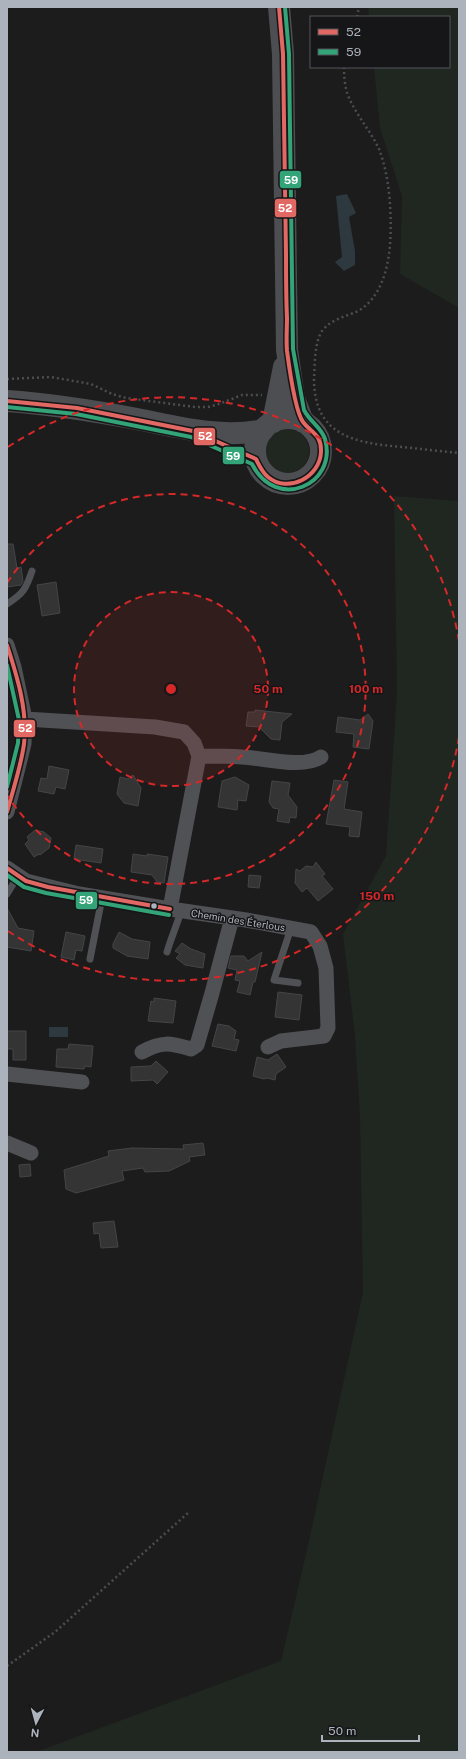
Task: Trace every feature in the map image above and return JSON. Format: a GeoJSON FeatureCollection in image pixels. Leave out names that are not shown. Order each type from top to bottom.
{"type":"FeatureCollection","features":[{"type":"Feature","properties":{"kind":"main road"},"geometry":{"type":"LineString","coordinates":[[7,401],[76,408],[193,431],[236,433],[268,426],[283,419],[293,419],[303,422],[316,433],[321,451],[317,465],[308,477],[298,482],[288,484],[277,482],[268,477],[261,469],[256,459],[255,449],[258,439],[268,426],[279,397],[286,350],[284,77],[279,7]]}},
{"type":"Feature","properties":{"kind":"main road"},"geometry":{"type":"LineString","coordinates":[[286,350],[294,398],[303,422]]}},
{"type":"Feature","properties":{"kind":"main road"},"geometry":{"type":"LineString","coordinates":[[193,431],[256,459]]}},
{"type":"Feature","properties":{"kind":"street"},"geometry":{"type":"LineString","coordinates":[[7,645],[16,674],[25,719],[24,744],[7,812]]}},
{"type":"Feature","properties":{"kind":"street"},"geometry":{"type":"LineString","coordinates":[[25,719],[155,727],[184,732],[194,743],[199,756],[176,910]]}},
{"type":"Feature","properties":{"kind":"street"},"geometry":{"type":"LineString","coordinates":[[199,756],[243,757],[300,763],[314,761],[321,757]]}},
{"type":"Feature","properties":{"kind":"street","name":"Chemin des Éterlous"},"geometry":{"type":"LineString","coordinates":[[12,872],[26,881],[102,898],[311,932],[320,946],[326,968],[328,1028],[324,1036],[281,1041],[268,1046]]}},
{"type":"Feature","properties":{"kind":"street"},"geometry":{"type":"LineString","coordinates":[[142,1052],[154,1045],[165,1043],[191,1049],[197,1045],[232,918]]}},
{"type":"Feature","properties":{"kind":"street"},"geometry":{"type":"LineString","coordinates":[[7,1074],[82,1082]]}},
{"type":"Feature","properties":{"kind":"street"},"geometry":{"type":"LineString","coordinates":[[7,1143],[31,1153]]}},
{"type":"Feature","properties":{"kind":"lane"},"geometry":{"type":"LineString","coordinates":[[7,604],[17,598],[26,589],[32,571]]}},
{"type":"Feature","properties":{"kind":"lane"},"geometry":{"type":"LineString","coordinates":[[7,894],[12,872]]}},
{"type":"Feature","properties":{"kind":"lane"},"geometry":{"type":"LineString","coordinates":[[90,959],[102,898]]}},
{"type":"Feature","properties":{"kind":"lane"},"geometry":{"type":"LineString","coordinates":[[167,952],[171,937],[177,925],[176,910]]}},
{"type":"Feature","properties":{"kind":"lane"},"geometry":{"type":"LineString","coordinates":[[291,928],[274,980],[298,983]]}},
{"type":"Feature","properties":{"kind":"path"},"geometry":{"type":"LineString","coordinates":[[344,68],[344,79],[350,99],[379,150],[385,175],[391,218],[389,252],[382,283],[376,296],[357,311],[329,324],[322,332],[315,357],[315,394],[317,403],[322,415],[337,431],[355,441],[459,453]]}},
{"type":"Feature","properties":{"kind":"path"},"geometry":{"type":"LineString","coordinates":[[7,379],[51,377],[91,384],[112,394],[126,398],[195,407],[208,407],[242,395],[252,394],[279,397]]}},
{"type":"Feature","properties":{"kind":"path"},"geometry":{"type":"LineString","coordinates":[[7,1666],[55,1632],[188,1513]]}},
{"type":"Feature","properties":{"kind":"shaded area"},"geometry":{"type":"Polygon","coordinates":[[[368,7],[459,7],[459,308],[400,274],[402,196],[380,128],[374,68],[450,68],[450,16],[369,16],[368,7]]]}},
{"type":"Feature","properties":{"kind":"shaded area"},"geometry":{"type":"Polygon","coordinates":[[[347,194],[356,213],[349,217],[355,251],[355,265],[344,271],[335,262],[342,257],[336,196],[347,194]]]}},
{"type":"Feature","properties":{"kind":"shaded area"},"geometry":{"type":"Polygon","coordinates":[[[287,429],[299,433],[305,439],[309,451],[305,463],[299,469],[287,473],[275,469],[269,463],[265,451],[269,439],[275,433],[287,429]]]}},
{"type":"Feature","properties":{"kind":"shaded area"},"geometry":{"type":"Polygon","coordinates":[[[394,496],[459,501],[459,1752],[36,1752],[281,1661],[307,1550],[363,1292],[360,1116],[355,1036],[343,934],[386,856],[397,693],[394,496]]]}},
{"type":"Feature","properties":{"kind":"shaded area"},"geometry":{"type":"Polygon","coordinates":[[[49,1027],[68,1027],[68,1037],[49,1037],[49,1027]]]}},
{"type":"Feature","properties":{"kind":"building"},"geometry":{"type":"Polygon","coordinates":[[[7,544],[13,544],[17,568],[21,567],[23,581],[21,585],[7,587],[7,544]]]}},
{"type":"Feature","properties":{"kind":"building"},"geometry":{"type":"Polygon","coordinates":[[[56,582],[60,613],[42,616],[37,585],[56,582]]]}},
{"type":"Feature","properties":{"kind":"building"},"geometry":{"type":"Polygon","coordinates":[[[255,710],[292,714],[282,722],[280,740],[271,739],[259,727],[246,726],[248,712],[255,712],[255,710]]]}},
{"type":"Feature","properties":{"kind":"building"},"geometry":{"type":"Polygon","coordinates":[[[368,714],[373,721],[369,749],[353,747],[354,734],[336,732],[338,717],[360,720],[368,714]]]}},
{"type":"Feature","properties":{"kind":"building"},"geometry":{"type":"Polygon","coordinates":[[[49,766],[69,770],[65,789],[56,787],[54,794],[38,791],[41,778],[47,779],[49,766]]]}},
{"type":"Feature","properties":{"kind":"building"},"geometry":{"type":"Polygon","coordinates":[[[133,775],[141,788],[138,806],[124,803],[117,794],[120,777],[128,779],[133,775]]]}},
{"type":"Feature","properties":{"kind":"building"},"geometry":{"type":"Polygon","coordinates":[[[235,777],[249,785],[246,801],[238,800],[237,810],[218,807],[222,781],[235,777]]]}},
{"type":"Feature","properties":{"kind":"building"},"geometry":{"type":"Polygon","coordinates":[[[334,780],[348,782],[344,809],[362,812],[359,837],[349,836],[350,827],[326,824],[334,780]]]}},
{"type":"Feature","properties":{"kind":"building"},"geometry":{"type":"Polygon","coordinates":[[[272,781],[290,783],[288,795],[297,807],[296,818],[290,817],[289,823],[277,821],[279,809],[273,808],[269,802],[272,781]]]}},
{"type":"Feature","properties":{"kind":"building"},"geometry":{"type":"Polygon","coordinates":[[[35,830],[44,832],[51,838],[49,848],[40,855],[39,854],[34,857],[25,844],[29,840],[27,837],[35,830]]]}},
{"type":"Feature","properties":{"kind":"building"},"geometry":{"type":"Polygon","coordinates":[[[76,845],[103,849],[101,863],[74,859],[76,845]]]}},
{"type":"Feature","properties":{"kind":"building"},"geometry":{"type":"Polygon","coordinates":[[[133,854],[168,857],[164,883],[157,882],[152,875],[131,872],[133,854]]]}},
{"type":"Feature","properties":{"kind":"building"},"geometry":{"type":"Polygon","coordinates":[[[316,862],[325,874],[322,876],[333,889],[318,901],[307,888],[302,892],[295,883],[296,869],[300,871],[306,866],[313,867],[316,862]]]}},
{"type":"Feature","properties":{"kind":"building"},"geometry":{"type":"Polygon","coordinates":[[[249,875],[261,876],[259,888],[248,887],[249,875]]]}},
{"type":"Feature","properties":{"kind":"building"},"geometry":{"type":"Polygon","coordinates":[[[7,908],[18,928],[34,931],[31,951],[7,947],[7,908]]]}},
{"type":"Feature","properties":{"kind":"building"},"geometry":{"type":"Polygon","coordinates":[[[66,932],[85,936],[82,951],[76,950],[74,960],[61,957],[66,932]]]}},
{"type":"Feature","properties":{"kind":"building"},"geometry":{"type":"Polygon","coordinates":[[[119,932],[132,939],[150,942],[148,959],[127,956],[113,948],[113,944],[119,932]]]}},
{"type":"Feature","properties":{"kind":"building"},"geometry":{"type":"Polygon","coordinates":[[[182,943],[191,949],[205,954],[203,968],[185,965],[176,958],[180,954],[175,951],[182,943]]]}},
{"type":"Feature","properties":{"kind":"building"},"geometry":{"type":"Polygon","coordinates":[[[262,952],[255,982],[253,982],[250,995],[237,992],[240,981],[235,980],[237,970],[228,968],[231,956],[244,956],[248,961],[262,952]]]}},
{"type":"Feature","properties":{"kind":"building"},"geometry":{"type":"Polygon","coordinates":[[[278,992],[302,995],[299,1020],[275,1017],[278,992]]]}},
{"type":"Feature","properties":{"kind":"building"},"geometry":{"type":"Polygon","coordinates":[[[154,998],[176,1001],[173,1023],[148,1021],[151,1001],[154,1002],[154,998]]]}},
{"type":"Feature","properties":{"kind":"building"},"geometry":{"type":"Polygon","coordinates":[[[218,1024],[229,1026],[236,1031],[234,1039],[239,1040],[236,1051],[212,1046],[218,1024]]]}},
{"type":"Feature","properties":{"kind":"building"},"geometry":{"type":"Polygon","coordinates":[[[7,1031],[26,1031],[26,1060],[13,1060],[13,1049],[7,1049],[7,1031]]]}},
{"type":"Feature","properties":{"kind":"building"},"geometry":{"type":"Polygon","coordinates":[[[69,1044],[93,1046],[91,1067],[85,1066],[84,1069],[56,1067],[57,1049],[68,1049],[69,1044]]]}},
{"type":"Feature","properties":{"kind":"building"},"geometry":{"type":"Polygon","coordinates":[[[277,1054],[286,1067],[276,1074],[275,1080],[253,1076],[257,1057],[268,1060],[277,1054]]]}},
{"type":"Feature","properties":{"kind":"building"},"geometry":{"type":"Polygon","coordinates":[[[156,1061],[168,1072],[157,1084],[153,1080],[131,1081],[131,1067],[151,1066],[156,1061]]]}},
{"type":"Feature","properties":{"kind":"building"},"geometry":{"type":"Polygon","coordinates":[[[203,1143],[205,1155],[189,1157],[190,1161],[169,1171],[145,1172],[143,1168],[122,1171],[124,1180],[76,1193],[66,1189],[64,1170],[109,1156],[108,1151],[132,1148],[184,1149],[183,1145],[203,1143]]]}},
{"type":"Feature","properties":{"kind":"building"},"geometry":{"type":"Polygon","coordinates":[[[30,1164],[31,1176],[20,1177],[19,1165],[30,1164]]]}},
{"type":"Feature","properties":{"kind":"building"},"geometry":{"type":"Polygon","coordinates":[[[114,1221],[118,1247],[101,1248],[99,1233],[94,1234],[93,1223],[114,1221]]]}},
{"type":"Feature","properties":{"kind":"transit line","name":"52"},"geometry":{"type":"LineString","coordinates":[[7,401],[77,408],[193,431],[256,459],[262,471],[268,477],[276,482],[285,484],[302,480],[315,469],[321,452],[320,441],[303,422],[297,408],[287,351],[283,54],[279,7]]}},
{"type":"Feature","properties":{"kind":"transit line","name":"59"},"geometry":{"type":"LineString","coordinates":[[7,407],[76,414],[191,437],[252,464],[263,479],[275,487],[289,489],[302,487],[314,480],[322,469],[327,455],[325,439],[321,431],[304,410],[293,349],[289,54],[285,7]]}},
{"type":"Feature","properties":{"kind":"transit line","name":"52"},"geometry":{"type":"LineString","coordinates":[[7,645],[21,694],[25,732],[21,761],[7,812]]}},
{"type":"Feature","properties":{"kind":"transit line","name":"59"},"geometry":{"type":"LineString","coordinates":[[7,665],[19,720],[18,743],[7,787]]}},
{"type":"Feature","properties":{"kind":"transit line","name":"52"},"geometry":{"type":"LineString","coordinates":[[7,868],[26,881],[48,887],[170,909]]}},
{"type":"Feature","properties":{"kind":"transit line","name":"59"},"geometry":{"type":"LineString","coordinates":[[7,875],[24,887],[46,893],[169,915]]}}]}
